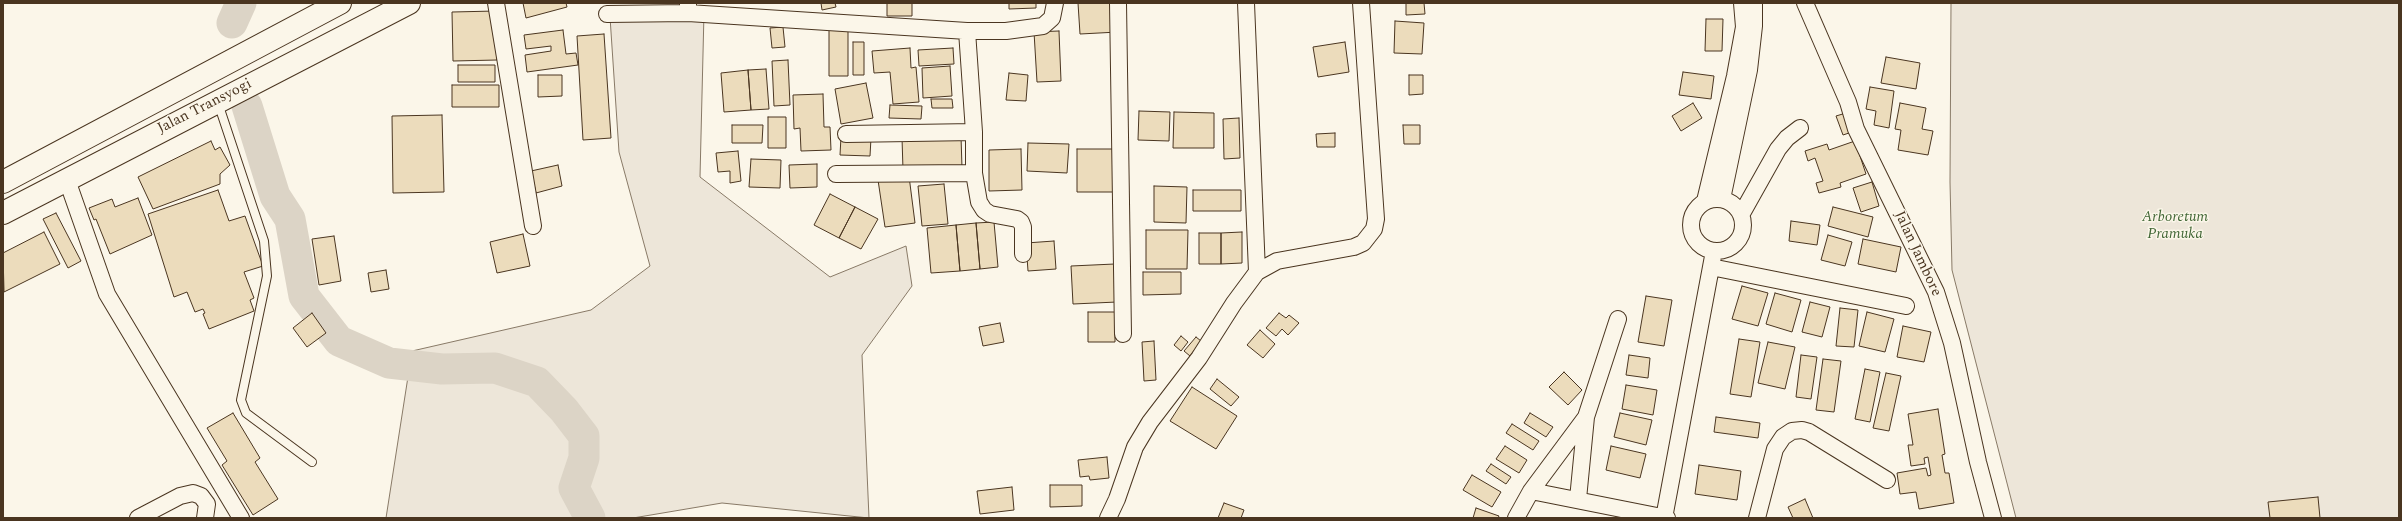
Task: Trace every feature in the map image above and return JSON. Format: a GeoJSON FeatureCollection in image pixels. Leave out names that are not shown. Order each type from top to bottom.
{"type":"FeatureCollection","features":[{"type":"Feature","properties":{"kind":"highway","name":"Jalan Transyogi"},"geometry":{"type":"LineString","coordinates":[[3,182],[340,3]]}},
{"type":"Feature","properties":{"kind":"highway","name":"Jalan Transyogi"},"geometry":{"type":"LineString","coordinates":[[3,213],[409,3]]}},
{"type":"Feature","properties":{"kind":"street"},"geometry":{"type":"LineString","coordinates":[[496,3],[533,226]]}},
{"type":"Feature","properties":{"kind":"street"},"geometry":{"type":"LineString","coordinates":[[607,14],[688,8],[967,31],[1006,31],[1043,26],[1052,18],[1055,3]]}},
{"type":"Feature","properties":{"kind":"street"},"geometry":{"type":"LineString","coordinates":[[1118,3],[1123,334]]}},
{"type":"Feature","properties":{"kind":"street"},"geometry":{"type":"LineString","coordinates":[[1246,3],[1257,272]]}},
{"type":"Feature","properties":{"kind":"street"},"geometry":{"type":"LineString","coordinates":[[1108,518],[1117,499],[1135,447],[1150,422],[1199,358],[1234,303],[1257,272],[1277,261],[1354,248],[1363,243],[1374,229],[1376,219],[1361,3]]}},
{"type":"Feature","properties":{"kind":"street"},"geometry":{"type":"LineString","coordinates":[[1705,201],[1722,199],[1734,204],[1741,216],[1743,228],[1738,241],[1727,249],[1714,251],[1698,244],[1690,230],[1693,213],[1705,201],[1735,76],[1744,27],[1742,3]]}},
{"type":"Feature","properties":{"kind":"street"},"geometry":{"type":"LineString","coordinates":[[1722,199],[1748,70],[1754,26],[1754,3]]}},
{"type":"Feature","properties":{"kind":"street","name":"Jalan Jambore"},"geometry":{"type":"LineString","coordinates":[[1805,3],[1848,102],[1856,129],[1936,292],[1952,343],[1978,462],[1993,518]]}},
{"type":"Feature","properties":{"kind":"street"},"geometry":{"type":"LineString","coordinates":[[967,31],[974,132],[974,173],[979,202],[984,210],[990,214],[1017,219],[1021,222],[1023,227],[1023,254]]}},
{"type":"Feature","properties":{"kind":"street"},"geometry":{"type":"LineString","coordinates":[[1741,216],[1778,149],[1787,138],[1800,128]]}},
{"type":"Feature","properties":{"kind":"street"},"geometry":{"type":"LineString","coordinates":[[846,134],[974,132]]}},
{"type":"Feature","properties":{"kind":"street"},"geometry":{"type":"LineString","coordinates":[[836,174],[974,173]]}},
{"type":"Feature","properties":{"kind":"street"},"geometry":{"type":"LineString","coordinates":[[67,180],[107,294],[241,518]]}},
{"type":"Feature","properties":{"kind":"street"},"geometry":{"type":"LineString","coordinates":[[1531,491],[1578,498],[1665,518],[1714,251]]}},
{"type":"Feature","properties":{"kind":"street"},"geometry":{"type":"LineString","coordinates":[[1711,267],[1906,306]]}},
{"type":"Feature","properties":{"kind":"street"},"geometry":{"type":"LineString","coordinates":[[1578,498],[1586,417],[1618,319]]}},
{"type":"Feature","properties":{"kind":"street"},"geometry":{"type":"LineString","coordinates":[[1516,518],[1531,491],[1586,417]]}},
{"type":"Feature","properties":{"kind":"street"},"geometry":{"type":"LineString","coordinates":[[1757,518],[1775,449],[1783,437],[1792,431],[1802,430],[1809,432],[1887,480]]}},
{"type":"Feature","properties":{"kind":"street"},"geometry":{"type":"LineString","coordinates":[[138,518],[173,500],[193,493],[201,496],[207,504],[205,518]]}},
{"type":"Feature","properties":{"kind":"lane"},"geometry":{"type":"LineString","coordinates":[[217,101],[264,241],[268,276],[241,400],[246,413],[312,462]]}},
{"type":"Feature","properties":{"kind":"green space","name":"Arboretum Pramuka"},"geometry":{"type":"Polygon","coordinates":[[[1951,3],[2399,3],[2399,518],[2016,518],[1952,270],[1950,182],[1951,3]]]}},
{"type":"Feature","properties":{"kind":"green space"},"geometry":{"type":"Polygon","coordinates":[[[704,13],[700,177],[830,277],[906,246],[912,286],[862,355],[869,518],[722,503],[633,518],[386,518],[412,351],[591,310],[650,266],[619,152],[610,17],[704,13]]]}},
{"type":"Feature","properties":{"kind":"building"},"geometry":{"type":"Polygon","coordinates":[[[523,3],[566,3],[567,7],[526,18],[523,3]]]}},
{"type":"Feature","properties":{"kind":"building"},"geometry":{"type":"Polygon","coordinates":[[[821,3],[835,3],[836,7],[822,10],[821,3]]]}},
{"type":"Feature","properties":{"kind":"building"},"geometry":{"type":"Polygon","coordinates":[[[887,3],[912,3],[912,16],[887,16],[887,3]]]}},
{"type":"Feature","properties":{"kind":"building"},"geometry":{"type":"Polygon","coordinates":[[[1009,3],[1036,3],[1036,8],[1009,9],[1009,3]]]}},
{"type":"Feature","properties":{"kind":"building"},"geometry":{"type":"Polygon","coordinates":[[[1078,3],[1116,3],[1118,32],[1080,34],[1078,3]]]}},
{"type":"Feature","properties":{"kind":"building"},"geometry":{"type":"Polygon","coordinates":[[[1406,3],[1424,3],[1425,14],[1406,15],[1406,3]]]}},
{"type":"Feature","properties":{"kind":"building"},"geometry":{"type":"Polygon","coordinates":[[[496,11],[497,60],[453,61],[452,12],[496,11]]]}},
{"type":"Feature","properties":{"kind":"building"},"geometry":{"type":"Polygon","coordinates":[[[1706,19],[1723,19],[1722,51],[1705,51],[1706,19]]]}},
{"type":"Feature","properties":{"kind":"building"},"geometry":{"type":"Polygon","coordinates":[[[1395,21],[1424,23],[1422,54],[1394,53],[1395,21]]]}},
{"type":"Feature","properties":{"kind":"building"},"geometry":{"type":"Polygon","coordinates":[[[783,27],[785,47],[772,48],[770,28],[783,27]]]}},
{"type":"Feature","properties":{"kind":"building"},"geometry":{"type":"Polygon","coordinates":[[[563,30],[566,54],[576,53],[578,65],[527,72],[525,55],[551,51],[551,46],[526,49],[524,35],[563,30]]]}},
{"type":"Feature","properties":{"kind":"building"},"geometry":{"type":"Polygon","coordinates":[[[829,30],[848,30],[848,76],[829,76],[829,30]]]}},
{"type":"Feature","properties":{"kind":"building"},"geometry":{"type":"Polygon","coordinates":[[[1059,31],[1061,81],[1037,82],[1034,32],[1059,31]]]}},
{"type":"Feature","properties":{"kind":"building"},"geometry":{"type":"Polygon","coordinates":[[[604,34],[611,138],[583,140],[577,36],[604,34]]]}},
{"type":"Feature","properties":{"kind":"building"},"geometry":{"type":"Polygon","coordinates":[[[853,42],[864,42],[864,75],[853,75],[853,42]]]}},
{"type":"Feature","properties":{"kind":"building"},"geometry":{"type":"Polygon","coordinates":[[[1345,42],[1349,72],[1318,77],[1313,47],[1345,42]]]}},
{"type":"Feature","properties":{"kind":"building"},"geometry":{"type":"Polygon","coordinates":[[[910,48],[911,68],[916,67],[919,102],[893,104],[890,72],[874,73],[872,51],[910,48]]]}},
{"type":"Feature","properties":{"kind":"building"},"geometry":{"type":"Polygon","coordinates":[[[953,48],[954,64],[919,66],[918,50],[953,48]]]}},
{"type":"Feature","properties":{"kind":"building"},"geometry":{"type":"Polygon","coordinates":[[[1886,57],[1920,63],[1916,89],[1881,83],[1886,57]]]}},
{"type":"Feature","properties":{"kind":"building"},"geometry":{"type":"Polygon","coordinates":[[[788,60],[790,105],[774,106],[772,61],[788,60]]]}},
{"type":"Feature","properties":{"kind":"building"},"geometry":{"type":"Polygon","coordinates":[[[458,65],[495,65],[495,82],[458,82],[458,65]]]}},
{"type":"Feature","properties":{"kind":"building"},"geometry":{"type":"Polygon","coordinates":[[[950,66],[952,96],[923,98],[922,68],[950,66]]]}},
{"type":"Feature","properties":{"kind":"building"},"geometry":{"type":"Polygon","coordinates":[[[766,69],[769,109],[751,110],[748,70],[766,69]]]}},
{"type":"Feature","properties":{"kind":"building"},"geometry":{"type":"Polygon","coordinates":[[[748,70],[751,110],[724,112],[721,73],[748,70]]]}},
{"type":"Feature","properties":{"kind":"building"},"geometry":{"type":"Polygon","coordinates":[[[1683,72],[1714,76],[1711,99],[1679,95],[1683,72]]]}},
{"type":"Feature","properties":{"kind":"building"},"geometry":{"type":"Polygon","coordinates":[[[1009,73],[1028,75],[1026,101],[1006,100],[1009,73]]]}},
{"type":"Feature","properties":{"kind":"building"},"geometry":{"type":"Polygon","coordinates":[[[538,75],[562,75],[562,96],[538,97],[538,75]]]}},
{"type":"Feature","properties":{"kind":"building"},"geometry":{"type":"Polygon","coordinates":[[[1409,75],[1423,75],[1423,94],[1409,95],[1409,75]]]}},
{"type":"Feature","properties":{"kind":"building"},"geometry":{"type":"Polygon","coordinates":[[[866,83],[873,118],[841,124],[835,89],[866,83]]]}},
{"type":"Feature","properties":{"kind":"building"},"geometry":{"type":"Polygon","coordinates":[[[452,85],[499,85],[499,107],[452,107],[452,85]]]}},
{"type":"Feature","properties":{"kind":"building"},"geometry":{"type":"Polygon","coordinates":[[[1870,87],[1894,91],[1889,128],[1874,125],[1876,111],[1866,109],[1870,87]]]}},
{"type":"Feature","properties":{"kind":"building"},"geometry":{"type":"Polygon","coordinates":[[[823,94],[824,127],[830,127],[831,150],[801,151],[800,128],[794,129],[793,95],[823,94]]]}},
{"type":"Feature","properties":{"kind":"building"},"geometry":{"type":"Polygon","coordinates":[[[931,99],[952,99],[953,108],[932,108],[931,99]]]}},
{"type":"Feature","properties":{"kind":"building"},"geometry":{"type":"Polygon","coordinates":[[[1693,103],[1702,118],[1681,131],[1672,116],[1693,103]]]}},
{"type":"Feature","properties":{"kind":"building"},"geometry":{"type":"Polygon","coordinates":[[[1900,103],[1926,108],[1922,129],[1933,131],[1928,155],[1898,150],[1901,130],[1895,129],[1900,103]]]}},
{"type":"Feature","properties":{"kind":"building"},"geometry":{"type":"Polygon","coordinates":[[[890,105],[922,106],[921,119],[889,118],[890,105]]]}},
{"type":"Feature","properties":{"kind":"building"},"geometry":{"type":"Polygon","coordinates":[[[1139,111],[1170,112],[1169,141],[1138,140],[1139,111]]]}},
{"type":"Feature","properties":{"kind":"building"},"geometry":{"type":"Polygon","coordinates":[[[1174,112],[1214,113],[1214,148],[1173,148],[1174,112]]]}},
{"type":"Feature","properties":{"kind":"building"},"geometry":{"type":"Polygon","coordinates":[[[1846,113],[1852,132],[1843,135],[1836,116],[1846,113]]]}},
{"type":"Feature","properties":{"kind":"building"},"geometry":{"type":"Polygon","coordinates":[[[442,115],[444,192],[393,193],[392,116],[442,115]]]}},
{"type":"Feature","properties":{"kind":"building"},"geometry":{"type":"Polygon","coordinates":[[[768,117],[786,117],[786,148],[768,148],[768,117]]]}},
{"type":"Feature","properties":{"kind":"building"},"geometry":{"type":"Polygon","coordinates":[[[1239,118],[1240,158],[1224,159],[1223,119],[1239,118]]]}},
{"type":"Feature","properties":{"kind":"building"},"geometry":{"type":"Polygon","coordinates":[[[732,125],[763,125],[762,143],[732,143],[732,125]]]}},
{"type":"Feature","properties":{"kind":"building"},"geometry":{"type":"Polygon","coordinates":[[[1403,125],[1420,125],[1420,144],[1404,144],[1403,125]]]}},
{"type":"Feature","properties":{"kind":"building"},"geometry":{"type":"Polygon","coordinates":[[[1335,133],[1335,147],[1317,147],[1316,134],[1335,133]]]}},
{"type":"Feature","properties":{"kind":"building"},"geometry":{"type":"Polygon","coordinates":[[[961,136],[962,168],[903,170],[902,138],[961,136]]]}},
{"type":"Feature","properties":{"kind":"building"},"geometry":{"type":"Polygon","coordinates":[[[841,137],[871,138],[870,156],[840,155],[841,137]]]}},
{"type":"Feature","properties":{"kind":"building"},"geometry":{"type":"Polygon","coordinates":[[[211,141],[215,150],[220,147],[230,165],[220,174],[220,184],[153,209],[138,177],[211,141]]]}},
{"type":"Feature","properties":{"kind":"building"},"geometry":{"type":"Polygon","coordinates":[[[1855,141],[1866,174],[1840,183],[1841,187],[1819,193],[1816,183],[1823,181],[1815,158],[1808,161],[1805,151],[1827,144],[1829,150],[1855,141]]]}},
{"type":"Feature","properties":{"kind":"building"},"geometry":{"type":"Polygon","coordinates":[[[1028,143],[1069,144],[1067,173],[1027,171],[1028,143]]]}},
{"type":"Feature","properties":{"kind":"building"},"geometry":{"type":"Polygon","coordinates":[[[1021,149],[1022,190],[989,191],[989,150],[1021,149]]]}},
{"type":"Feature","properties":{"kind":"building"},"geometry":{"type":"Polygon","coordinates":[[[1077,149],[1113,149],[1113,192],[1077,192],[1077,149]]]}},
{"type":"Feature","properties":{"kind":"building"},"geometry":{"type":"Polygon","coordinates":[[[738,151],[741,181],[730,183],[730,171],[718,172],[716,153],[738,151]]]}},
{"type":"Feature","properties":{"kind":"building"},"geometry":{"type":"Polygon","coordinates":[[[751,159],[781,160],[780,188],[749,187],[751,159]]]}},
{"type":"Feature","properties":{"kind":"building"},"geometry":{"type":"Polygon","coordinates":[[[817,164],[817,187],[790,188],[789,165],[817,164]]]}},
{"type":"Feature","properties":{"kind":"building"},"geometry":{"type":"Polygon","coordinates":[[[558,165],[562,186],[536,193],[531,171],[558,165]]]}},
{"type":"Feature","properties":{"kind":"building"},"geometry":{"type":"Polygon","coordinates":[[[909,176],[915,223],[885,227],[878,180],[909,176]]]}},
{"type":"Feature","properties":{"kind":"building"},"geometry":{"type":"Polygon","coordinates":[[[1872,182],[1879,206],[1861,212],[1853,188],[1872,182]]]}},
{"type":"Feature","properties":{"kind":"building"},"geometry":{"type":"Polygon","coordinates":[[[944,184],[948,224],[922,226],[918,186],[944,184]]]}},
{"type":"Feature","properties":{"kind":"building"},"geometry":{"type":"Polygon","coordinates":[[[1154,186],[1187,187],[1186,223],[1154,222],[1154,186]]]}},
{"type":"Feature","properties":{"kind":"building"},"geometry":{"type":"Polygon","coordinates":[[[218,190],[229,221],[245,216],[263,266],[244,272],[254,298],[250,300],[254,311],[209,329],[203,314],[205,313],[203,309],[195,312],[187,292],[174,297],[148,214],[218,190]]]}},
{"type":"Feature","properties":{"kind":"building"},"geometry":{"type":"Polygon","coordinates":[[[1193,190],[1241,190],[1241,211],[1193,211],[1193,190]]]}},
{"type":"Feature","properties":{"kind":"building"},"geometry":{"type":"Polygon","coordinates":[[[830,194],[855,207],[839,238],[814,225],[830,194]]]}},
{"type":"Feature","properties":{"kind":"building"},"geometry":{"type":"Polygon","coordinates":[[[138,198],[152,235],[110,254],[96,219],[94,220],[89,208],[112,199],[115,207],[138,198]]]}},
{"type":"Feature","properties":{"kind":"building"},"geometry":{"type":"Polygon","coordinates":[[[855,207],[878,219],[861,249],[839,238],[855,207]]]}},
{"type":"Feature","properties":{"kind":"building"},"geometry":{"type":"Polygon","coordinates":[[[1833,207],[1873,217],[1868,237],[1828,226],[1833,207]]]}},
{"type":"Feature","properties":{"kind":"building"},"geometry":{"type":"Polygon","coordinates":[[[56,213],[81,261],[68,268],[43,219],[56,213]]]}},
{"type":"Feature","properties":{"kind":"building"},"geometry":{"type":"Polygon","coordinates":[[[1791,221],[1820,225],[1817,245],[1789,241],[1791,221]]]}},
{"type":"Feature","properties":{"kind":"building"},"geometry":{"type":"Polygon","coordinates":[[[994,222],[998,267],[980,269],[976,223],[994,222]]]}},
{"type":"Feature","properties":{"kind":"building"},"geometry":{"type":"Polygon","coordinates":[[[976,223],[980,269],[960,271],[956,225],[976,223]]]}},
{"type":"Feature","properties":{"kind":"building"},"geometry":{"type":"Polygon","coordinates":[[[956,225],[960,271],[931,273],[927,228],[956,225]]]}},
{"type":"Feature","properties":{"kind":"building"},"geometry":{"type":"Polygon","coordinates":[[[1146,230],[1188,230],[1187,269],[1146,269],[1146,230]]]}},
{"type":"Feature","properties":{"kind":"building"},"geometry":{"type":"Polygon","coordinates":[[[44,232],[60,264],[4,292],[3,253],[44,232]]]}},
{"type":"Feature","properties":{"kind":"building"},"geometry":{"type":"Polygon","coordinates":[[[1242,232],[1242,263],[1221,264],[1221,233],[1242,232]]]}},
{"type":"Feature","properties":{"kind":"building"},"geometry":{"type":"Polygon","coordinates":[[[1199,233],[1221,233],[1221,264],[1199,264],[1199,233]]]}},
{"type":"Feature","properties":{"kind":"building"},"geometry":{"type":"Polygon","coordinates":[[[523,234],[530,266],[497,273],[490,242],[523,234]]]}},
{"type":"Feature","properties":{"kind":"building"},"geometry":{"type":"Polygon","coordinates":[[[1828,235],[1852,242],[1845,266],[1821,260],[1828,235]]]}},
{"type":"Feature","properties":{"kind":"building"},"geometry":{"type":"Polygon","coordinates":[[[334,236],[341,281],[319,285],[312,239],[334,236]]]}},
{"type":"Feature","properties":{"kind":"building"},"geometry":{"type":"Polygon","coordinates":[[[1863,239],[1901,247],[1896,272],[1858,264],[1863,239]]]}},
{"type":"Feature","properties":{"kind":"building"},"geometry":{"type":"Polygon","coordinates":[[[1054,241],[1056,269],[1028,271],[1026,243],[1054,241]]]}},
{"type":"Feature","properties":{"kind":"building"},"geometry":{"type":"Polygon","coordinates":[[[1115,264],[1117,302],[1073,304],[1071,266],[1115,264]]]}},
{"type":"Feature","properties":{"kind":"building"},"geometry":{"type":"Polygon","coordinates":[[[386,270],[389,289],[371,292],[368,273],[386,270]]]}},
{"type":"Feature","properties":{"kind":"building"},"geometry":{"type":"Polygon","coordinates":[[[1143,272],[1181,272],[1181,294],[1143,295],[1143,272]]]}},
{"type":"Feature","properties":{"kind":"building"},"geometry":{"type":"Polygon","coordinates":[[[1742,286],[1768,293],[1758,326],[1732,319],[1742,286]]]}},
{"type":"Feature","properties":{"kind":"building"},"geometry":{"type":"Polygon","coordinates":[[[1775,293],[1801,300],[1792,332],[1766,324],[1775,293]]]}},
{"type":"Feature","properties":{"kind":"building"},"geometry":{"type":"Polygon","coordinates":[[[1646,296],[1672,300],[1664,346],[1638,342],[1646,296]]]}},
{"type":"Feature","properties":{"kind":"building"},"geometry":{"type":"Polygon","coordinates":[[[1810,302],[1830,307],[1822,337],[1802,332],[1810,302]]]}},
{"type":"Feature","properties":{"kind":"building"},"geometry":{"type":"Polygon","coordinates":[[[1840,308],[1858,310],[1854,347],[1836,346],[1840,308]]]}},
{"type":"Feature","properties":{"kind":"building"},"geometry":{"type":"Polygon","coordinates":[[[1088,312],[1115,312],[1115,342],[1088,342],[1088,312]]]}},
{"type":"Feature","properties":{"kind":"building"},"geometry":{"type":"Polygon","coordinates":[[[1867,312],[1894,319],[1885,352],[1859,346],[1867,312]]]}},
{"type":"Feature","properties":{"kind":"building"},"geometry":{"type":"Polygon","coordinates":[[[312,313],[326,333],[307,347],[293,328],[312,313]]]}},
{"type":"Feature","properties":{"kind":"building"},"geometry":{"type":"Polygon","coordinates":[[[1279,313],[1286,318],[1289,315],[1299,323],[1288,335],[1282,329],[1276,336],[1266,328],[1279,313]]]}},
{"type":"Feature","properties":{"kind":"building"},"geometry":{"type":"Polygon","coordinates":[[[1000,323],[1004,342],[983,346],[979,327],[1000,323]]]}},
{"type":"Feature","properties":{"kind":"building"},"geometry":{"type":"Polygon","coordinates":[[[1903,326],[1931,332],[1924,362],[1897,357],[1903,326]]]}},
{"type":"Feature","properties":{"kind":"building"},"geometry":{"type":"Polygon","coordinates":[[[1260,330],[1275,344],[1263,358],[1247,345],[1260,330]]]}},
{"type":"Feature","properties":{"kind":"building"},"geometry":{"type":"Polygon","coordinates":[[[1181,336],[1188,342],[1181,351],[1174,345],[1181,336]]]}},
{"type":"Feature","properties":{"kind":"building"},"geometry":{"type":"Polygon","coordinates":[[[1196,337],[1201,341],[1190,356],[1184,351],[1196,337]]]}},
{"type":"Feature","properties":{"kind":"building"},"geometry":{"type":"Polygon","coordinates":[[[1739,339],[1760,342],[1751,397],[1730,394],[1739,339]]]}},
{"type":"Feature","properties":{"kind":"building"},"geometry":{"type":"Polygon","coordinates":[[[1154,341],[1156,380],[1144,381],[1142,342],[1154,341]]]}},
{"type":"Feature","properties":{"kind":"building"},"geometry":{"type":"Polygon","coordinates":[[[1768,342],[1795,347],[1785,389],[1758,383],[1768,342]]]}},
{"type":"Feature","properties":{"kind":"building"},"geometry":{"type":"Polygon","coordinates":[[[1629,355],[1650,358],[1648,378],[1626,375],[1629,355]]]}},
{"type":"Feature","properties":{"kind":"building"},"geometry":{"type":"Polygon","coordinates":[[[1801,355],[1817,357],[1811,399],[1796,397],[1801,355]]]}},
{"type":"Feature","properties":{"kind":"building"},"geometry":{"type":"Polygon","coordinates":[[[1823,359],[1841,361],[1834,412],[1816,410],[1823,359]]]}},
{"type":"Feature","properties":{"kind":"building"},"geometry":{"type":"Polygon","coordinates":[[[1865,369],[1880,372],[1870,422],[1855,419],[1865,369]]]}},
{"type":"Feature","properties":{"kind":"building"},"geometry":{"type":"Polygon","coordinates":[[[1564,372],[1582,390],[1568,405],[1549,387],[1564,372]]]}},
{"type":"Feature","properties":{"kind":"building"},"geometry":{"type":"Polygon","coordinates":[[[1886,373],[1901,376],[1889,431],[1873,428],[1886,373]]]}},
{"type":"Feature","properties":{"kind":"building"},"geometry":{"type":"Polygon","coordinates":[[[1217,379],[1239,397],[1231,406],[1210,389],[1217,379]]]}},
{"type":"Feature","properties":{"kind":"building"},"geometry":{"type":"Polygon","coordinates":[[[1626,385],[1657,390],[1653,415],[1622,409],[1626,385]]]}},
{"type":"Feature","properties":{"kind":"building"},"geometry":{"type":"Polygon","coordinates":[[[1192,387],[1237,416],[1216,449],[1170,421],[1192,387]]]}},
{"type":"Feature","properties":{"kind":"building"},"geometry":{"type":"Polygon","coordinates":[[[1938,409],[1945,454],[1942,455],[1945,473],[1949,473],[1954,503],[1919,509],[1916,492],[1900,494],[1897,473],[1926,468],[1928,476],[1931,475],[1928,457],[1924,458],[1925,464],[1911,466],[1908,445],[1913,445],[1908,414],[1938,409]]]}},
{"type":"Feature","properties":{"kind":"building"},"geometry":{"type":"Polygon","coordinates":[[[233,413],[260,458],[255,462],[278,499],[253,515],[222,465],[227,461],[207,428],[233,413]]]}},
{"type":"Feature","properties":{"kind":"building"},"geometry":{"type":"Polygon","coordinates":[[[1530,413],[1553,427],[1546,437],[1524,423],[1530,413]]]}},
{"type":"Feature","properties":{"kind":"building"},"geometry":{"type":"Polygon","coordinates":[[[1620,413],[1652,420],[1646,445],[1614,437],[1620,413]]]}},
{"type":"Feature","properties":{"kind":"building"},"geometry":{"type":"Polygon","coordinates":[[[1716,417],[1760,423],[1758,438],[1714,432],[1716,417]]]}},
{"type":"Feature","properties":{"kind":"building"},"geometry":{"type":"Polygon","coordinates":[[[1512,424],[1539,441],[1533,450],[1506,433],[1512,424]]]}},
{"type":"Feature","properties":{"kind":"building"},"geometry":{"type":"Polygon","coordinates":[[[1505,446],[1527,460],[1519,473],[1496,459],[1505,446]]]}},
{"type":"Feature","properties":{"kind":"building"},"geometry":{"type":"Polygon","coordinates":[[[1611,446],[1646,454],[1640,478],[1606,470],[1611,446]]]}},
{"type":"Feature","properties":{"kind":"building"},"geometry":{"type":"Polygon","coordinates":[[[1107,457],[1109,478],[1090,480],[1089,476],[1080,477],[1078,460],[1107,457]]]}},
{"type":"Feature","properties":{"kind":"building"},"geometry":{"type":"Polygon","coordinates":[[[1491,464],[1511,477],[1506,484],[1486,471],[1491,464]]]}},
{"type":"Feature","properties":{"kind":"building"},"geometry":{"type":"Polygon","coordinates":[[[1699,465],[1741,471],[1737,500],[1695,494],[1699,465]]]}},
{"type":"Feature","properties":{"kind":"building"},"geometry":{"type":"Polygon","coordinates":[[[1472,475],[1501,492],[1492,507],[1463,490],[1472,475]]]}},
{"type":"Feature","properties":{"kind":"building"},"geometry":{"type":"Polygon","coordinates":[[[1050,485],[1082,485],[1082,506],[1050,507],[1050,485]]]}},
{"type":"Feature","properties":{"kind":"building"},"geometry":{"type":"Polygon","coordinates":[[[1012,487],[1014,510],[980,514],[977,491],[1012,487]]]}},
{"type":"Feature","properties":{"kind":"building"},"geometry":{"type":"Polygon","coordinates":[[[2318,497],[2320,518],[2270,518],[2268,502],[2318,497]]]}},
{"type":"Feature","properties":{"kind":"building"},"geometry":{"type":"Polygon","coordinates":[[[1805,499],[1813,518],[1793,518],[1788,507],[1805,499]]]}},
{"type":"Feature","properties":{"kind":"building"},"geometry":{"type":"Polygon","coordinates":[[[1224,503],[1244,510],[1241,518],[1218,518],[1224,503]]]}},
{"type":"Feature","properties":{"kind":"building"},"geometry":{"type":"Polygon","coordinates":[[[1476,508],[1499,516],[1498,518],[1473,518],[1476,508]]]}},
{"type":"Feature","properties":{"kind":"waterway"},"geometry":{"type":"LineString","coordinates":[[232,23],[241,3]]}},
{"type":"Feature","properties":{"kind":"waterway"},"geometry":{"type":"LineString","coordinates":[[247,106],[275,196],[290,219],[304,296],[339,341],[389,363],[442,369],[495,368],[537,382],[564,410],[584,436],[584,458],[574,488],[590,518]]}}]}
